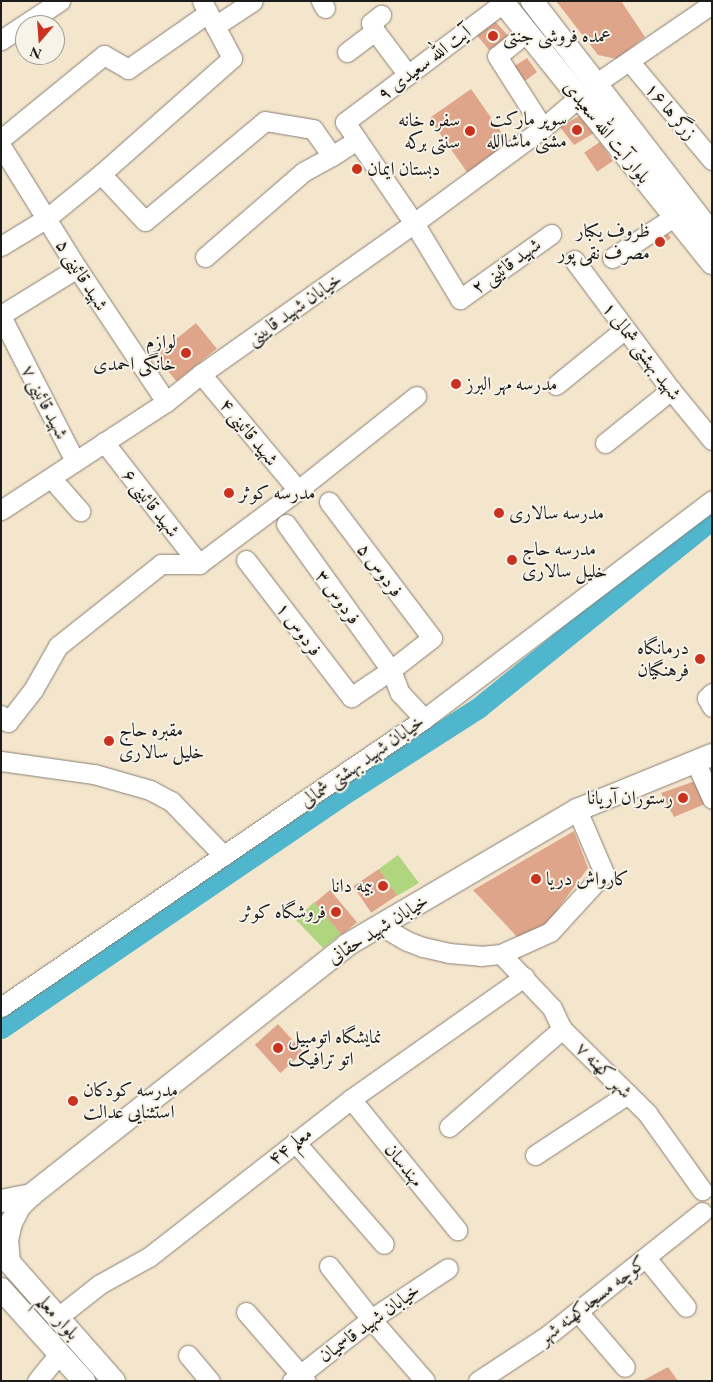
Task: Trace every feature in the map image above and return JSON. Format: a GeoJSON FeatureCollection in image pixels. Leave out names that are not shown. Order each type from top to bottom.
{"type":"FeatureCollection","features":[{"type":"Feature","properties":{"kind":"main road","name":"بلوار آیت الله سعیدی"},"geometry":{"type":"LineString","coordinates":[[532,1],[587,90],[675,216],[712,263]]}},
{"type":"Feature","properties":{"kind":"main road","name":"بلوار آیت الله سعیدی"},"geometry":{"type":"LineString","coordinates":[[502,2],[527,32],[587,90],[712,234]]}},
{"type":"Feature","properties":{"kind":"main road","name":"خیابان شهید حقانی"},"geometry":{"type":"LineString","coordinates":[[5,1258],[10,1223],[19,1207],[31,1195],[347,945],[577,810],[704,759]]}},
{"type":"Feature","properties":{"kind":"main road"},"geometry":{"type":"LineString","coordinates":[[1,1201],[31,1195]]}},
{"type":"Feature","properties":{"kind":"main road","name":"بلوار معلم"},"geometry":{"type":"LineString","coordinates":[[5,1258],[114,1381]]}},
{"type":"Feature","properties":{"kind":"main road","name":"بلوار معلم"},"geometry":{"type":"LineString","coordinates":[[1,1289],[84,1381]]}},
{"type":"Feature","properties":{"kind":"street"},"geometry":{"type":"LineString","coordinates":[[1,40],[60,1]]}},
{"type":"Feature","properties":{"kind":"street"},"geometry":{"type":"LineString","coordinates":[[1,139],[104,55],[128,69],[208,14],[253,1]]}},
{"type":"Feature","properties":{"kind":"street","name":"آیت الله سعیدی ۹"},"geometry":{"type":"LineString","coordinates":[[357,140],[345,122],[502,2]]}},
{"type":"Feature","properties":{"kind":"street","name":"خیابان شهید قایینی"},"geometry":{"type":"LineString","coordinates":[[1,510],[52,479],[74,461],[166,402],[543,128],[587,90],[712,4]]}},
{"type":"Feature","properties":{"kind":"street"},"geometry":{"type":"LineString","coordinates":[[1,246],[46,218],[101,174],[232,58],[208,14]]}},
{"type":"Feature","properties":{"kind":"street"},"geometry":{"type":"LineString","coordinates":[[347,52],[378,23],[408,75]]}},
{"type":"Feature","properties":{"kind":"street"},"geometry":{"type":"LineString","coordinates":[[527,32],[497,56],[543,128]]}},
{"type":"Feature","properties":{"kind":"street","name":"زرگر ها ۱۶"},"geometry":{"type":"LineString","coordinates":[[630,62],[712,160]]}},
{"type":"Feature","properties":{"kind":"street"},"geometry":{"type":"LineString","coordinates":[[101,174],[145,221],[265,121],[313,129],[332,156]]}},
{"type":"Feature","properties":{"kind":"street"},"geometry":{"type":"LineString","coordinates":[[205,257],[303,172],[357,140],[414,223]]}},
{"type":"Feature","properties":{"kind":"street","name":"شهید قائینی ۵"},"geometry":{"type":"LineString","coordinates":[[1,146],[77,268],[166,402]]}},
{"type":"Feature","properties":{"kind":"street"},"geometry":{"type":"LineString","coordinates":[[612,258],[675,216]]}},
{"type":"Feature","properties":{"kind":"street","name":"شهید قائینی ۲"},"geometry":{"type":"LineString","coordinates":[[414,223],[460,299],[550,234]]}},
{"type":"Feature","properties":{"kind":"street","name":"شهید بهشتی شمالی ۱"},"geometry":{"type":"LineString","coordinates":[[574,260],[671,390],[712,440]]}},
{"type":"Feature","properties":{"kind":"street"},"geometry":{"type":"LineString","coordinates":[[1,316],[77,268]]}},
{"type":"Feature","properties":{"kind":"street","name":"شهید قائینی ۷"},"geometry":{"type":"LineString","coordinates":[[1,316],[74,461]]}},
{"type":"Feature","properties":{"kind":"street"},"geometry":{"type":"LineString","coordinates":[[556,385],[625,329]]}},
{"type":"Feature","properties":{"kind":"street","name":"شهید قائینی ۴"},"geometry":{"type":"LineString","coordinates":[[202,374],[298,490]]}},
{"type":"Feature","properties":{"kind":"street"},"geometry":{"type":"LineString","coordinates":[[604,443],[671,390]]}},
{"type":"Feature","properties":{"kind":"street"},"geometry":{"type":"LineString","coordinates":[[4,718],[33,690],[58,646],[161,564],[199,564],[298,490],[416,396]]}},
{"type":"Feature","properties":{"kind":"street","name":"شهید قائینی ۶"},"geometry":{"type":"LineString","coordinates":[[104,442],[199,564]]}},
{"type":"Feature","properties":{"kind":"street"},"geometry":{"type":"LineString","coordinates":[[52,479],[80,511]]}},
{"type":"Feature","properties":{"kind":"street","name":"خیابان شهید بهشتی شمالی"},"geometry":{"type":"LineString","coordinates":[[1,1007],[424,719],[712,500]]}},
{"type":"Feature","properties":{"kind":"street","name":"فردوس ۵"},"geometry":{"type":"LineString","coordinates":[[329,502],[432,638],[391,670]]}},
{"type":"Feature","properties":{"kind":"street","name":"فردوس ۳"},"geometry":{"type":"LineString","coordinates":[[286,524],[391,670],[400,692],[424,719]]}},
{"type":"Feature","properties":{"kind":"street","name":"فردوس ۱"},"geometry":{"type":"LineString","coordinates":[[246,560],[351,697],[391,670]]}},
{"type":"Feature","properties":{"kind":"street"},"geometry":{"type":"LineString","coordinates":[[712,693],[707,698],[712,707]]}},
{"type":"Feature","properties":{"kind":"street"},"geometry":{"type":"LineString","coordinates":[[704,759],[712,799]]}},
{"type":"Feature","properties":{"kind":"street"},"geometry":{"type":"LineString","coordinates":[[1,762],[94,774],[150,790],[171,801],[224,856]]}},
{"type":"Feature","properties":{"kind":"street"},"geometry":{"type":"LineString","coordinates":[[381,926],[407,941],[432,949],[473,955],[502,954],[550,932],[604,873],[577,810]]}},
{"type":"Feature","properties":{"kind":"street","name":"شهر کهنه ۷"},"geometry":{"type":"LineString","coordinates":[[502,954],[552,1008],[562,1029],[647,1113],[707,1186]]}},
{"type":"Feature","properties":{"kind":"street","name":"معلم ۴۴"},"geometry":{"type":"LineString","coordinates":[[58,1317],[100,1284],[149,1257],[351,1099],[524,977]]}},
{"type":"Feature","properties":{"kind":"street"},"geometry":{"type":"LineString","coordinates":[[449,1126],[562,1029]]}},
{"type":"Feature","properties":{"kind":"street"},"geometry":{"type":"LineString","coordinates":[[535,1155],[628,1094]]}},
{"type":"Feature","properties":{"kind":"street","name":"مهندسان"},"geometry":{"type":"LineString","coordinates":[[351,1099],[458,1230]]}},
{"type":"Feature","properties":{"kind":"street"},"geometry":{"type":"LineString","coordinates":[[295,1142],[384,1244]]}},
{"type":"Feature","properties":{"kind":"street"},"geometry":{"type":"LineString","coordinates":[[707,1186],[707,1220]]}},
{"type":"Feature","properties":{"kind":"street","name":"کوچه مسجدکهنه شهر"},"geometry":{"type":"LineString","coordinates":[[478,1381],[548,1335],[646,1258],[707,1220]]}},
{"type":"Feature","properties":{"kind":"street"},"geometry":{"type":"LineString","coordinates":[[646,1258],[686,1307]]}},
{"type":"Feature","properties":{"kind":"street"},"geometry":{"type":"LineString","coordinates":[[329,1266],[371,1319],[425,1381]]}},
{"type":"Feature","properties":{"kind":"street","name":"خیابان شهید قاسمیان"},"geometry":{"type":"LineString","coordinates":[[299,1378],[371,1319],[448,1268]]}},
{"type":"Feature","properties":{"kind":"street"},"geometry":{"type":"LineString","coordinates":[[246,1312],[299,1378]]}},
{"type":"Feature","properties":{"kind":"street"},"geometry":{"type":"LineString","coordinates":[[578,1312],[625,1368]]}},
{"type":"Feature","properties":{"kind":"street"},"geometry":{"type":"LineString","coordinates":[[38,1381],[59,1354]]}},
{"type":"Feature","properties":{"kind":"street"},"geometry":{"type":"LineString","coordinates":[[188,1356],[210,1381]]}},
{"type":"Feature","properties":{"kind":"green space"},"geometry":{"type":"Polygon","coordinates":[[[398,855],[419,883],[397,896],[379,869],[398,855]]]}},
{"type":"Feature","properties":{"kind":"green space"},"geometry":{"type":"Polygon","coordinates":[[[314,902],[341,934],[323,948],[296,920],[314,902]]]}},
{"type":"Feature","properties":{"kind":"building"},"geometry":{"type":"Polygon","coordinates":[[[556,1],[621,1],[645,37],[617,59],[598,55],[556,1]]]}},
{"type":"Feature","properties":{"kind":"building","name":"عمده فروشی جنتی"},"geometry":{"type":"Polygon","coordinates":[[[494,20],[511,39],[489,50],[475,33],[494,20]]]}},
{"type":"Feature","properties":{"kind":"building"},"geometry":{"type":"Polygon","coordinates":[[[527,58],[537,72],[525,81],[513,67],[527,58]]]}},
{"type":"Feature","properties":{"kind":"building","name":"سفره خانه سنتی برکه"},"geometry":{"type":"Polygon","coordinates":[[[471,89],[511,146],[469,176],[429,118],[471,89]]]}},
{"type":"Feature","properties":{"kind":"building","name":"سوپر مارکت مشتی ماشاالله"},"geometry":{"type":"Polygon","coordinates":[[[579,116],[594,133],[574,145],[560,127],[579,116]]]}},
{"type":"Feature","properties":{"kind":"building"},"geometry":{"type":"Polygon","coordinates":[[[600,142],[613,161],[597,172],[584,153],[600,142]]]}},
{"type":"Feature","properties":{"kind":"building","name":"ظروف یکبار مصرف نقی پور"},"geometry":{"type":"Polygon","coordinates":[[[664,229],[671,238],[659,247],[651,237],[664,229]]]}},
{"type":"Feature","properties":{"kind":"building","name":"لوازم خانگی احمدی"},"geometry":{"type":"Polygon","coordinates":[[[196,323],[217,349],[176,381],[156,356],[196,323]]]}},
{"type":"Feature","properties":{"kind":"building","name":"رستوران آریانا"},"geometry":{"type":"Polygon","coordinates":[[[695,781],[705,804],[674,817],[661,793],[695,781]]]}},
{"type":"Feature","properties":{"kind":"building","name":"کارواش دریا"},"geometry":{"type":"Polygon","coordinates":[[[574,831],[588,868],[547,924],[520,940],[473,890],[574,831]]]}},
{"type":"Feature","properties":{"kind":"building"},"geometry":{"type":"Polygon","coordinates":[[[379,869],[397,896],[371,913],[353,886],[379,869]]]}},
{"type":"Feature","properties":{"kind":"building","name":"فروشگاه کوثر"},"geometry":{"type":"Polygon","coordinates":[[[330,890],[357,922],[342,935],[315,903],[330,890]]]}},
{"type":"Feature","properties":{"kind":"building","name":"نمایشگاه اتومبیل اتو ترافیک"},"geometry":{"type":"Polygon","coordinates":[[[278,1024],[303,1052],[280,1073],[255,1045],[278,1024]]]}},
{"type":"Feature","properties":{"kind":"building"},"geometry":{"type":"Polygon","coordinates":[[[668,1367],[678,1381],[642,1381],[668,1367]]]}},
{"type":"Feature","properties":{"kind":"waterway"},"geometry":{"type":"LineString","coordinates":[[1,1028],[341,796],[478,708],[712,519]]}},
{"type":"Feature","properties":{"kind":"place","name":"عمده فروشی جنتی"},"geometry":{"type":"Point","coordinates":[493,36]}},
{"type":"Feature","properties":{"kind":"place","name":"سوپر مارکت مشتی ماشاالله"},"geometry":{"type":"Point","coordinates":[577,130]}},
{"type":"Feature","properties":{"kind":"place","name":"سفره خانه سنتی برکه"},"geometry":{"type":"Point","coordinates":[470,131]}},
{"type":"Feature","properties":{"kind":"place","name":"دبستان ایمان"},"geometry":{"type":"Point","coordinates":[357,169]}},
{"type":"Feature","properties":{"kind":"place","name":"ظروف یکبار مصرف نقی پور"},"geometry":{"type":"Point","coordinates":[660,242]}},
{"type":"Feature","properties":{"kind":"place","name":"لوازم خانگی احمدی"},"geometry":{"type":"Point","coordinates":[186,353]}},
{"type":"Feature","properties":{"kind":"place","name":"مدرسه مهر البرز"},"geometry":{"type":"Point","coordinates":[456,384]}},
{"type":"Feature","properties":{"kind":"place","name":"مدرسه کوثر"},"geometry":{"type":"Point","coordinates":[229,493]}},
{"type":"Feature","properties":{"kind":"place","name":"مدرسه سالاری"},"geometry":{"type":"Point","coordinates":[499,513]}},
{"type":"Feature","properties":{"kind":"place","name":"مدرسه حاج خلیل سالاری"},"geometry":{"type":"Point","coordinates":[512,560]}},
{"type":"Feature","properties":{"kind":"place","name":"درمانگاه فرهنگیان"},"geometry":{"type":"Point","coordinates":[700,659]}},
{"type":"Feature","properties":{"kind":"place","name":"مقبره حاج خلیل سالاری"},"geometry":{"type":"Point","coordinates":[109,741]}},
{"type":"Feature","properties":{"kind":"place","name":"رستوران آریانا"},"geometry":{"type":"Point","coordinates":[683,798]}},
{"type":"Feature","properties":{"kind":"place","name":"کارواش دریا"},"geometry":{"type":"Point","coordinates":[536,879]}},
{"type":"Feature","properties":{"kind":"place","name":"بیمه دانا"},"geometry":{"type":"Point","coordinates":[383,886]}},
{"type":"Feature","properties":{"kind":"place","name":"فروشگاه کوثر"},"geometry":{"type":"Point","coordinates":[336,912]}},
{"type":"Feature","properties":{"kind":"place","name":"نمایشگاه اتومبیل اتو ترافیک"},"geometry":{"type":"Point","coordinates":[278,1048]}},
{"type":"Feature","properties":{"kind":"place","name":"مدرسه کودکان استثنایی عدالت"},"geometry":{"type":"Point","coordinates":[73,1101]}}]}
